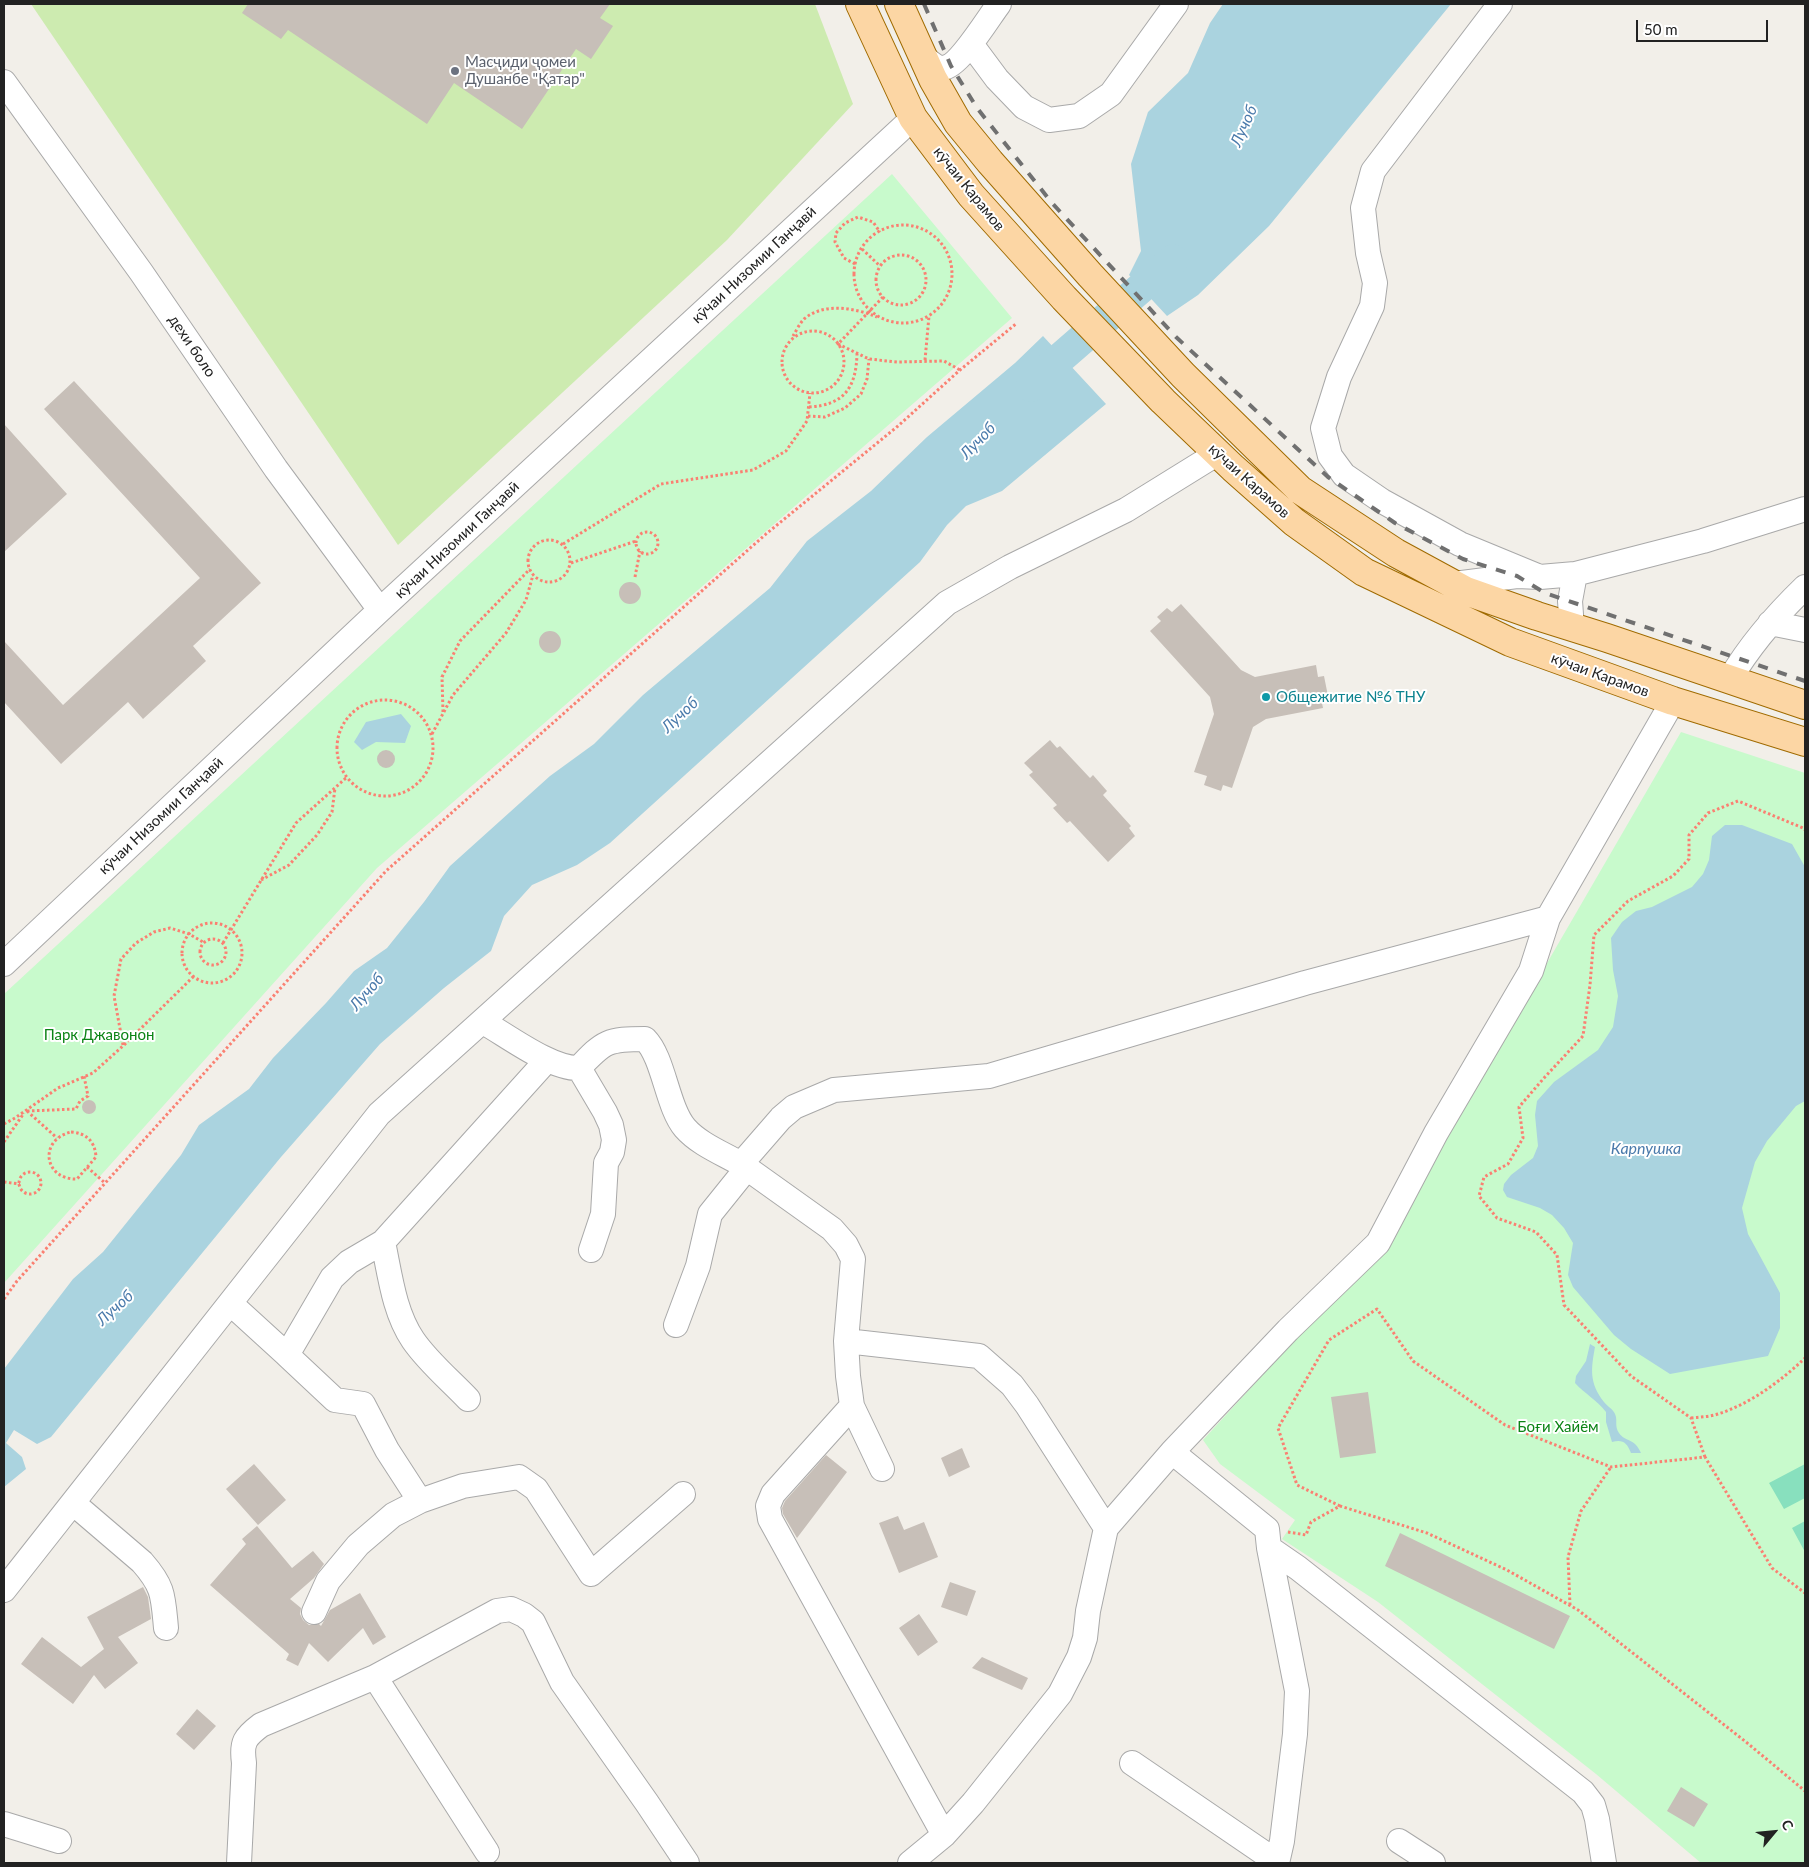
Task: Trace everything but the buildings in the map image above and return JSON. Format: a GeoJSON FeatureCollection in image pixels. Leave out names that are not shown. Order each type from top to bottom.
{"type":"FeatureCollection","features":[{"type":"Feature","properties":{"kind":"main road","name":"кӯчаи Карамов"},"geometry":{"type":"LineString","coordinates":[[860,4],[913,118],[971,195],[1064,298],[1163,401],[1294,522],[1364,572],[1510,642],[1673,701],[1805,742]]}},
{"type":"Feature","properties":{"kind":"main road","name":"кӯчаи Карамов"},"geometry":{"type":"LineString","coordinates":[[899,4],[933,78],[958,123],[990,162],[1090,275],[1183,374],[1300,490],[1396,554],[1475,594],[1805,705]]}},
{"type":"Feature","properties":{"kind":"street"},"geometry":{"type":"LineString","coordinates":[[923,56],[935,66],[942,68],[951,66],[971,44],[999,4]]}},
{"type":"Feature","properties":{"kind":"street"},"geometry":{"type":"LineString","coordinates":[[971,44],[997,78],[1024,107],[1050,120],[1079,116],[1111,94],[1176,4]]}},
{"type":"Feature","properties":{"kind":"street"},"geometry":{"type":"LineString","coordinates":[[1500,4],[1373,171],[1363,208],[1368,253],[1375,283],[1372,306],[1338,377],[1323,428],[1330,456],[1344,475],[1382,501],[1460,544],[1540,578]]}},
{"type":"Feature","properties":{"kind":"street","name":"дехи боло"},"geometry":{"type":"LineString","coordinates":[[4,82],[135,264],[276,469],[380,610]]}},
{"type":"Feature","properties":{"kind":"street","name":"кӯчаи Низомии Ганҷавӣ"},"geometry":{"type":"LineString","coordinates":[[4,964],[380,610],[913,118]]}},
{"type":"Feature","properties":{"kind":"street"},"geometry":{"type":"LineString","coordinates":[[4,1590],[379,1114],[946,603],[1010,568],[1126,510],[1218,453]]}},
{"type":"Feature","properties":{"kind":"street"},"geometry":{"type":"LineString","coordinates":[[1454,584],[1517,576],[1540,578],[1575,574],[1703,541],[1805,509]]}},
{"type":"Feature","properties":{"kind":"street"},"geometry":{"type":"LineString","coordinates":[[1572,628],[1570,601],[1575,574]]}},
{"type":"Feature","properties":{"kind":"street"},"geometry":{"type":"LineString","coordinates":[[1730,679],[1741,660],[1770,622],[1801,596]]}},
{"type":"Feature","properties":{"kind":"street"},"geometry":{"type":"LineString","coordinates":[[1770,622],[1805,630]]}},
{"type":"Feature","properties":{"kind":"street"},"geometry":{"type":"LineString","coordinates":[[910,1863],[944,1835],[973,1803],[1060,1694],[1079,1657],[1085,1638],[1088,1611],[1106,1528],[1172,1452],[1288,1330],[1378,1243],[1436,1133],[1531,971],[1548,918],[1673,701]]}},
{"type":"Feature","properties":{"kind":"street"},"geometry":{"type":"LineString","coordinates":[[676,1325],[698,1266],[710,1214],[781,1118],[794,1107],[834,1090],[989,1076],[1305,983],[1548,918]]}},
{"type":"Feature","properties":{"kind":"street"},"geometry":{"type":"LineString","coordinates":[[483,1022],[548,1060],[570,1068],[579,1068],[596,1050],[610,1041],[645,1039],[652,1050],[684,1127],[696,1138],[744,1166],[832,1229],[846,1245],[853,1259],[846,1341],[852,1406],[882,1469]]}},
{"type":"Feature","properties":{"kind":"street"},"geometry":{"type":"LineString","coordinates":[[287,1355],[332,1278],[349,1262],[383,1242],[548,1060]]}},
{"type":"Feature","properties":{"kind":"street"},"geometry":{"type":"LineString","coordinates":[[579,1068],[605,1112],[611,1125],[614,1140],[612,1152],[606,1163],[603,1214],[590,1250]]}},
{"type":"Feature","properties":{"kind":"street"},"geometry":{"type":"LineString","coordinates":[[383,1242],[396,1304],[413,1340],[424,1354],[468,1399]]}},
{"type":"Feature","properties":{"kind":"street"},"geometry":{"type":"LineString","coordinates":[[230,1303],[335,1400],[363,1404],[387,1450],[420,1501]]}},
{"type":"Feature","properties":{"kind":"street"},"geometry":{"type":"LineString","coordinates":[[846,1341],[979,1356],[1012,1385],[1027,1405],[1106,1528]]}},
{"type":"Feature","properties":{"kind":"street"},"geometry":{"type":"LineString","coordinates":[[852,1406],[773,1494],[768,1506],[770,1519],[944,1835]]}},
{"type":"Feature","properties":{"kind":"street"},"geometry":{"type":"LineString","coordinates":[[1172,1452],[1268,1538],[1298,1568],[1583,1792],[1593,1805],[1597,1818],[1604,1863]]}},
{"type":"Feature","properties":{"kind":"street"},"geometry":{"type":"LineString","coordinates":[[314,1612],[328,1581],[358,1545],[393,1515],[420,1501],[463,1486],[519,1477],[536,1489],[591,1574],[683,1494]]}},
{"type":"Feature","properties":{"kind":"street"},"geometry":{"type":"LineString","coordinates":[[73,1503],[142,1562],[151,1572],[162,1592],[166,1628]]}},
{"type":"Feature","properties":{"kind":"street"},"geometry":{"type":"LineString","coordinates":[[1132,1763],[1277,1863],[1282,1841],[1295,1734],[1297,1691],[1268,1538]]}},
{"type":"Feature","properties":{"kind":"street"},"geometry":{"type":"LineString","coordinates":[[239,1863],[244,1763],[242,1749],[248,1735],[261,1725],[375,1677],[497,1611],[511,1609],[533,1622],[562,1682],[687,1863]]}},
{"type":"Feature","properties":{"kind":"street"},"geometry":{"type":"LineString","coordinates":[[375,1677],[488,1852]]}},
{"type":"Feature","properties":{"kind":"street"},"geometry":{"type":"LineString","coordinates":[[4,1824],[59,1841]]}},
{"type":"Feature","properties":{"kind":"street"},"geometry":{"type":"LineString","coordinates":[[1399,1841],[1432,1863]]}},
{"type":"Feature","properties":{"kind":"path"},"geometry":{"type":"LineString","coordinates":[[855,264],[844,258],[835,242],[836,233],[845,223],[858,217],[873,222],[880,232]]}},
{"type":"Feature","properties":{"kind":"path"},"geometry":{"type":"LineString","coordinates":[[838,344],[844,363],[840,377],[830,388],[810,393],[792,386],[782,368],[783,352],[804,320],[820,311],[838,308],[870,312],[882,319],[898,323],[914,322],[929,316],[941,306],[949,293],[952,277],[950,262],[944,248],[933,236],[919,228],[903,226],[886,228],[872,236],[862,249],[855,264],[855,280],[859,296],[870,312]]}},
{"type":"Feature","properties":{"kind":"path"},"geometry":{"type":"LineString","coordinates":[[862,249],[880,266]]}},
{"type":"Feature","properties":{"kind":"path"},"geometry":{"type":"LineString","coordinates":[[902,254],[911,256],[923,267],[926,275],[924,290],[913,302],[897,305],[883,298],[876,282],[876,273],[886,259],[902,254]]}},
{"type":"Feature","properties":{"kind":"path"},"geometry":{"type":"LineString","coordinates":[[838,344],[883,298]]}},
{"type":"Feature","properties":{"kind":"path"},"geometry":{"type":"LineString","coordinates":[[925,360],[929,316]]}},
{"type":"Feature","properties":{"kind":"path"},"geometry":{"type":"LineString","coordinates":[[4,1299],[17,1281],[386,871],[766,534],[898,426],[960,370],[1017,323]]}},
{"type":"Feature","properties":{"kind":"path"},"geometry":{"type":"LineString","coordinates":[[792,339],[800,333],[821,332],[831,337],[838,344],[869,359],[897,362],[944,361],[960,370]]}},
{"type":"Feature","properties":{"kind":"path"},"geometry":{"type":"LineString","coordinates":[[809,407],[823,406],[841,398],[852,385],[856,369],[856,354]]}},
{"type":"Feature","properties":{"kind":"path"},"geometry":{"type":"LineString","coordinates":[[808,416],[825,417],[845,408],[860,394],[867,378],[869,359]]}},
{"type":"Feature","properties":{"kind":"path"},"geometry":{"type":"LineString","coordinates":[[563,544],[661,484],[752,470],[786,451],[807,421],[810,393]]}},
{"type":"Feature","properties":{"kind":"path"},"geometry":{"type":"LineString","coordinates":[[571,563],[636,541],[639,535],[645,531],[652,532],[658,537],[659,545],[654,552],[647,554],[640,551]]}},
{"type":"Feature","properties":{"kind":"path"},"geometry":{"type":"LineString","coordinates":[[550,539],[557,540],[563,544],[570,556],[571,563],[565,575],[553,582],[546,582],[534,575],[530,569],[528,555],[531,548],[536,543],[550,539]]}},
{"type":"Feature","properties":{"kind":"path"},"geometry":{"type":"LineString","coordinates":[[635,577],[640,551],[636,541]]}},
{"type":"Feature","properties":{"kind":"path"},"geometry":{"type":"LineString","coordinates":[[443,713],[442,678],[460,641],[530,569]]}},
{"type":"Feature","properties":{"kind":"path"},"geometry":{"type":"LineString","coordinates":[[432,734],[452,695],[506,633],[526,600],[534,575]]}},
{"type":"Feature","properties":{"kind":"path"},"geometry":{"type":"LineString","coordinates":[[383,700],[399,701],[413,708],[425,720],[432,734],[434,751],[430,767],[422,781],[409,791],[394,796],[378,796],[363,792],[350,782],[341,769],[337,754],[338,738],[344,723],[354,711],[367,703],[383,700]]}},
{"type":"Feature","properties":{"kind":"path"},"geometry":{"type":"LineString","coordinates":[[223,943],[296,823],[347,777]]}},
{"type":"Feature","properties":{"kind":"path"},"geometry":{"type":"LineString","coordinates":[[261,880],[289,865],[317,834],[332,812],[335,787]]}},
{"type":"Feature","properties":{"kind":"path"},"geometry":{"type":"LineString","coordinates":[[1805,830],[1738,801],[1708,813],[1689,835],[1689,859],[1673,876],[1628,901],[1594,935],[1583,1036],[1519,1107],[1523,1138],[1508,1164],[1484,1177],[1479,1196],[1497,1218],[1536,1232],[1557,1255],[1564,1305],[1631,1376],[1691,1418],[1705,1457],[1772,1568],[1805,1593]]}},
{"type":"Feature","properties":{"kind":"path"},"geometry":{"type":"LineString","coordinates":[[214,923],[223,925],[231,930],[238,938],[242,947],[242,958],[238,968],[228,978],[213,983],[203,981],[194,976],[187,969],[183,961],[182,951],[184,942],[189,934],[204,924],[214,923]]}},
{"type":"Feature","properties":{"kind":"path"},"geometry":{"type":"LineString","coordinates":[[124,1045],[114,996],[121,959],[136,943],[154,932],[170,928],[189,934],[203,942]]}},
{"type":"Feature","properties":{"kind":"path"},"geometry":{"type":"LineString","coordinates":[[215,938],[223,943],[226,956],[221,963],[212,965],[204,962],[199,950],[203,942],[215,938]]}},
{"type":"Feature","properties":{"kind":"path"},"geometry":{"type":"LineString","coordinates":[[4,1124],[58,1088],[93,1072],[124,1045],[194,976]]}},
{"type":"Feature","properties":{"kind":"path"},"geometry":{"type":"LineString","coordinates":[[26,1111],[76,1109],[80,1100],[88,1096],[84,1076]]}},
{"type":"Feature","properties":{"kind":"path"},"geometry":{"type":"LineString","coordinates":[[26,1111],[57,1138]]}},
{"type":"Feature","properties":{"kind":"path"},"geometry":{"type":"LineString","coordinates":[[4,1142],[26,1111]]}},
{"type":"Feature","properties":{"kind":"path"},"geometry":{"type":"LineString","coordinates":[[71,1132],[78,1132],[92,1141],[96,1157],[87,1167],[77,1179],[69,1179],[56,1172],[51,1166],[49,1151],[57,1138],[71,1132]]}},
{"type":"Feature","properties":{"kind":"path"},"geometry":{"type":"LineString","coordinates":[[87,1167],[105,1183]]}},
{"type":"Feature","properties":{"kind":"path"},"geometry":{"type":"LineString","coordinates":[[31,1172],[37,1175],[41,1181],[38,1190],[32,1194],[22,1190],[20,1184],[24,1174],[31,1172]]}},
{"type":"Feature","properties":{"kind":"path"},"geometry":{"type":"LineString","coordinates":[[4,1182],[20,1184]]}},
{"type":"Feature","properties":{"kind":"path"},"geometry":{"type":"LineString","coordinates":[[1705,1457],[1611,1467],[1505,1425],[1413,1361],[1377,1309],[1329,1340],[1278,1428],[1297,1485],[1340,1506],[1427,1533],[1507,1570],[1570,1605],[1738,1736],[1805,1791]]}},
{"type":"Feature","properties":{"kind":"path"},"geometry":{"type":"LineString","coordinates":[[1691,1418],[1717,1414],[1752,1399],[1794,1370],[1805,1358]]}},
{"type":"Feature","properties":{"kind":"path"},"geometry":{"type":"LineString","coordinates":[[1570,1605],[1568,1558],[1581,1512],[1611,1467]]}},
{"type":"Feature","properties":{"kind":"path"},"geometry":{"type":"LineString","coordinates":[[1268,1538],[1306,1535],[1312,1522],[1340,1506]]}},
{"type":"Feature","properties":{"kind":"green space","name":"Масҷиди ҷомеи Душанбе \"Қатар\""},"geometry":{"type":"Polygon","coordinates":[[[31,4],[815,4],[853,104],[727,240],[398,545],[31,4]]]}},
{"type":"Feature","properties":{"kind":"green space","name":"Парк Джавонон"},"geometry":{"type":"Polygon","coordinates":[[[892,174],[1012,318],[377,868],[4,1283],[4,994],[892,174]]]}},
{"type":"Feature","properties":{"kind":"green space","name":"Боғи Хайём"},"geometry":{"type":"Polygon","coordinates":[[[1681,732],[1805,773],[1805,1863],[1701,1863],[1596,1774],[1378,1602],[1282,1539],[1295,1520],[1220,1464],[1203,1440],[1323,1309],[1414,1179],[1543,970],[1681,732]]]}},
{"type":"Feature","properties":{"kind":"green space"},"geometry":{"type":"Polygon","coordinates":[[[1805,1464],[1805,1498],[1784,1509],[1769,1483],[1805,1464]]]}},
{"type":"Feature","properties":{"kind":"green space"},"geometry":{"type":"Polygon","coordinates":[[[1805,1521],[1805,1552],[1792,1528],[1805,1521]]]}},
{"type":"Feature","properties":{"kind":"water"},"geometry":{"type":"Polygon","coordinates":[[[1223,4],[1451,4],[1269,226],[1198,295],[1167,316],[1129,275],[1141,251],[1131,164],[1148,112],[1188,73],[1210,23],[1223,4]]]}},
{"type":"Feature","properties":{"kind":"water"},"geometry":{"type":"Polygon","coordinates":[[[1043,336],[1106,404],[1002,491],[966,506],[947,525],[920,562],[610,843],[577,865],[532,885],[504,916],[491,951],[444,988],[380,1044],[281,1157],[51,1437],[37,1444],[14,1430],[6,1443],[22,1457],[26,1469],[4,1487],[4,1369],[73,1279],[103,1252],[181,1155],[199,1125],[249,1089],[273,1058],[354,971],[387,948],[450,866],[550,776],[594,744],[643,695],[770,588],[807,541],[871,491],[927,437],[1015,363],[1043,336]]]}},
{"type":"Feature","properties":{"kind":"water"},"geometry":{"type":"Polygon","coordinates":[[[401,714],[411,726],[405,743],[376,742],[362,750],[354,742],[366,722],[401,714]]]}},
{"type":"Feature","properties":{"kind":"water","name":"Карпушка"},"geometry":{"type":"Polygon","coordinates":[[[1725,825],[1742,825],[1792,844],[1805,867],[1805,1101],[1796,1106],[1767,1141],[1755,1162],[1742,1208],[1748,1234],[1780,1293],[1780,1328],[1768,1356],[1670,1374],[1631,1349],[1614,1335],[1573,1287],[1568,1275],[1573,1243],[1564,1228],[1552,1215],[1540,1208],[1507,1197],[1503,1190],[1504,1184],[1511,1175],[1533,1158],[1538,1146],[1535,1115],[1537,1101],[1554,1082],[1598,1050],[1613,1027],[1618,996],[1613,970],[1611,938],[1622,922],[1636,911],[1652,907],[1692,887],[1703,874],[1709,860],[1712,836],[1725,825]]]}},
{"type":"Feature","properties":{"kind":"water"},"geometry":{"type":"Polygon","coordinates":[[[1590,1344],[1595,1347],[1592,1376],[1599,1395],[1614,1412],[1619,1433],[1624,1438],[1633,1442],[1641,1453],[1631,1453],[1628,1446],[1621,1441],[1612,1442],[1606,1422],[1606,1412],[1575,1383],[1576,1376],[1586,1361],[1590,1344]]]}},
{"type":"Feature","properties":{"kind":"waterway","name":"Лучоб"},"geometry":{"type":"LineString","coordinates":[[1031,386],[1050,367],[1173,260]]}},
{"type":"Feature","properties":{"kind":"railway"},"geometry":{"type":"LineString","coordinates":[[924,4],[951,66],[977,108],[1052,203],[1176,337],[1328,477],[1395,523],[1463,559],[1517,576],[1545,593],[1805,681]]}},
{"type":"Feature","properties":{"kind":"place","name":"Масҷиди ҷомеи Душанбе \"Қатар\""},"geometry":{"type":"Point","coordinates":[455,71]}},
{"type":"Feature","properties":{"kind":"place","name":"Общежитие №6 ТНУ"},"geometry":{"type":"Point","coordinates":[1266,697]}}]}
